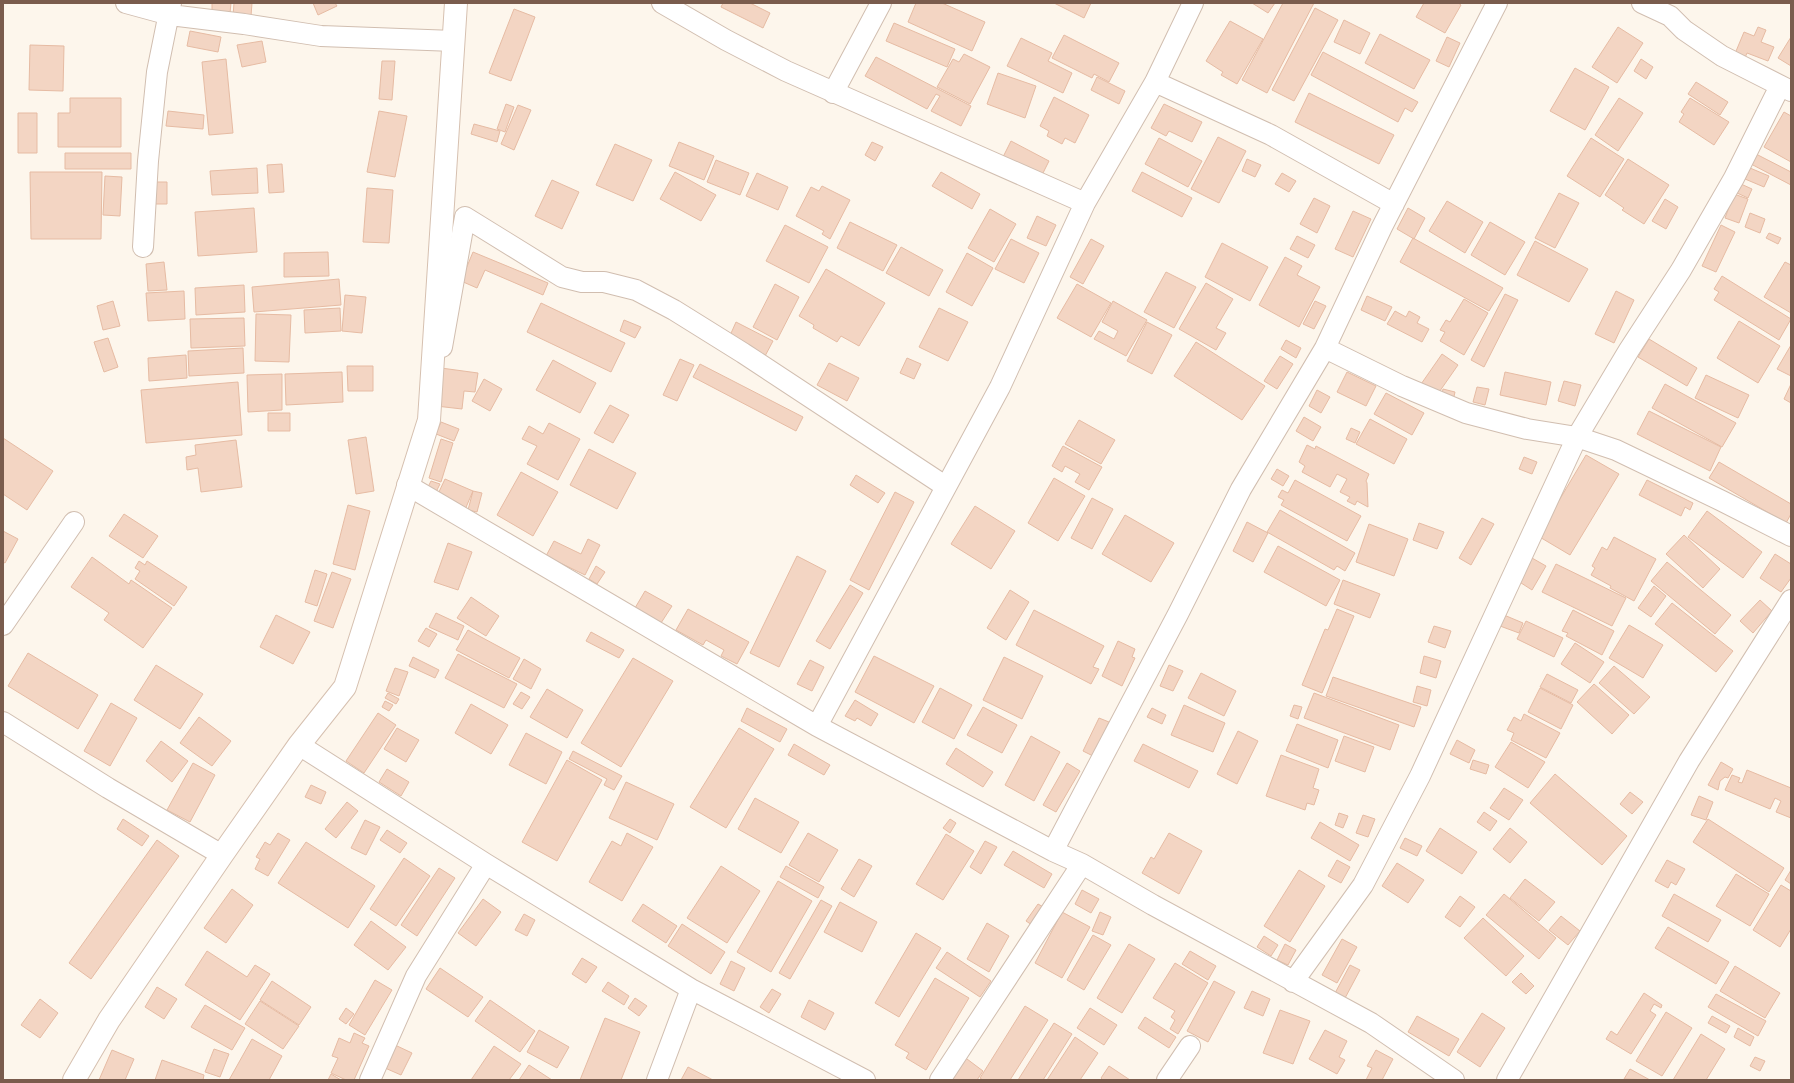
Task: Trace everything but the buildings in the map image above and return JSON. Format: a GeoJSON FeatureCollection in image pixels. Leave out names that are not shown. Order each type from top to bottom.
{"type":"FeatureCollection","features":[{"type":"Feature","properties":{"kind":"street"},"geometry":{"type":"LineString","coordinates":[[126,3],[170,9],[244,24],[322,36],[454,41]]}},
{"type":"Feature","properties":{"kind":"street"},"geometry":{"type":"LineString","coordinates":[[428,420],[456,3]]}},
{"type":"Feature","properties":{"kind":"street"},"geometry":{"type":"LineString","coordinates":[[662,3],[726,40],[833,93],[1085,203]]}},
{"type":"Feature","properties":{"kind":"street"},"geometry":{"type":"LineString","coordinates":[[833,93],[881,3]]}},
{"type":"Feature","properties":{"kind":"street"},"geometry":{"type":"LineString","coordinates":[[818,726],[945,486],[1000,387],[1085,203],[1156,82],[1193,3]]}},
{"type":"Feature","properties":{"kind":"street"},"geometry":{"type":"LineString","coordinates":[[1053,851],[1178,614],[1241,489],[1325,348],[1394,204],[1496,3]]}},
{"type":"Feature","properties":{"kind":"street"},"geometry":{"type":"LineString","coordinates":[[1293,982],[1363,885],[1416,782],[1577,437],[1629,350],[1681,270],[1786,89],[1722,56],[1684,30],[1670,16],[1642,3]]}},
{"type":"Feature","properties":{"kind":"street"},"geometry":{"type":"LineString","coordinates":[[143,247],[148,161],[157,72],[170,9]]}},
{"type":"Feature","properties":{"kind":"street"},"geometry":{"type":"LineString","coordinates":[[1156,82],[1271,135],[1394,204]]}},
{"type":"Feature","properties":{"kind":"street"},"geometry":{"type":"LineString","coordinates":[[74,1080],[109,1020],[222,855],[299,745],[345,687],[383,571],[407,485],[428,420],[465,217],[562,278],[582,282],[604,282],[636,290],[674,310],[743,353],[945,486]]}},
{"type":"Feature","properties":{"kind":"street"},"geometry":{"type":"LineString","coordinates":[[1325,348],[1402,386],[1466,413],[1527,429],[1577,437],[1616,450],[1791,536]]}},
{"type":"Feature","properties":{"kind":"street"},"geometry":{"type":"LineString","coordinates":[[407,485],[818,726],[1053,851],[1082,864],[1153,905],[1371,1023],[1454,1080]]}},
{"type":"Feature","properties":{"kind":"street"},"geometry":{"type":"LineString","coordinates":[[3,625],[74,522]]}},
{"type":"Feature","properties":{"kind":"street"},"geometry":{"type":"LineString","coordinates":[[1507,1080],[1689,761],[1791,600]]}},
{"type":"Feature","properties":{"kind":"street"},"geometry":{"type":"LineString","coordinates":[[3,722],[108,788],[222,855]]}},
{"type":"Feature","properties":{"kind":"street"},"geometry":{"type":"LineString","coordinates":[[299,745],[486,864],[691,989],[865,1080]]}},
{"type":"Feature","properties":{"kind":"street"},"geometry":{"type":"LineString","coordinates":[[370,1080],[416,976],[486,864]]}},
{"type":"Feature","properties":{"kind":"street"},"geometry":{"type":"LineString","coordinates":[[940,1080],[1082,864]]}},
{"type":"Feature","properties":{"kind":"street"},"geometry":{"type":"LineString","coordinates":[[657,1080],[691,989]]}},
{"type":"Feature","properties":{"kind":"street"},"geometry":{"type":"LineString","coordinates":[[1167,1080],[1190,1046]]}}]}
